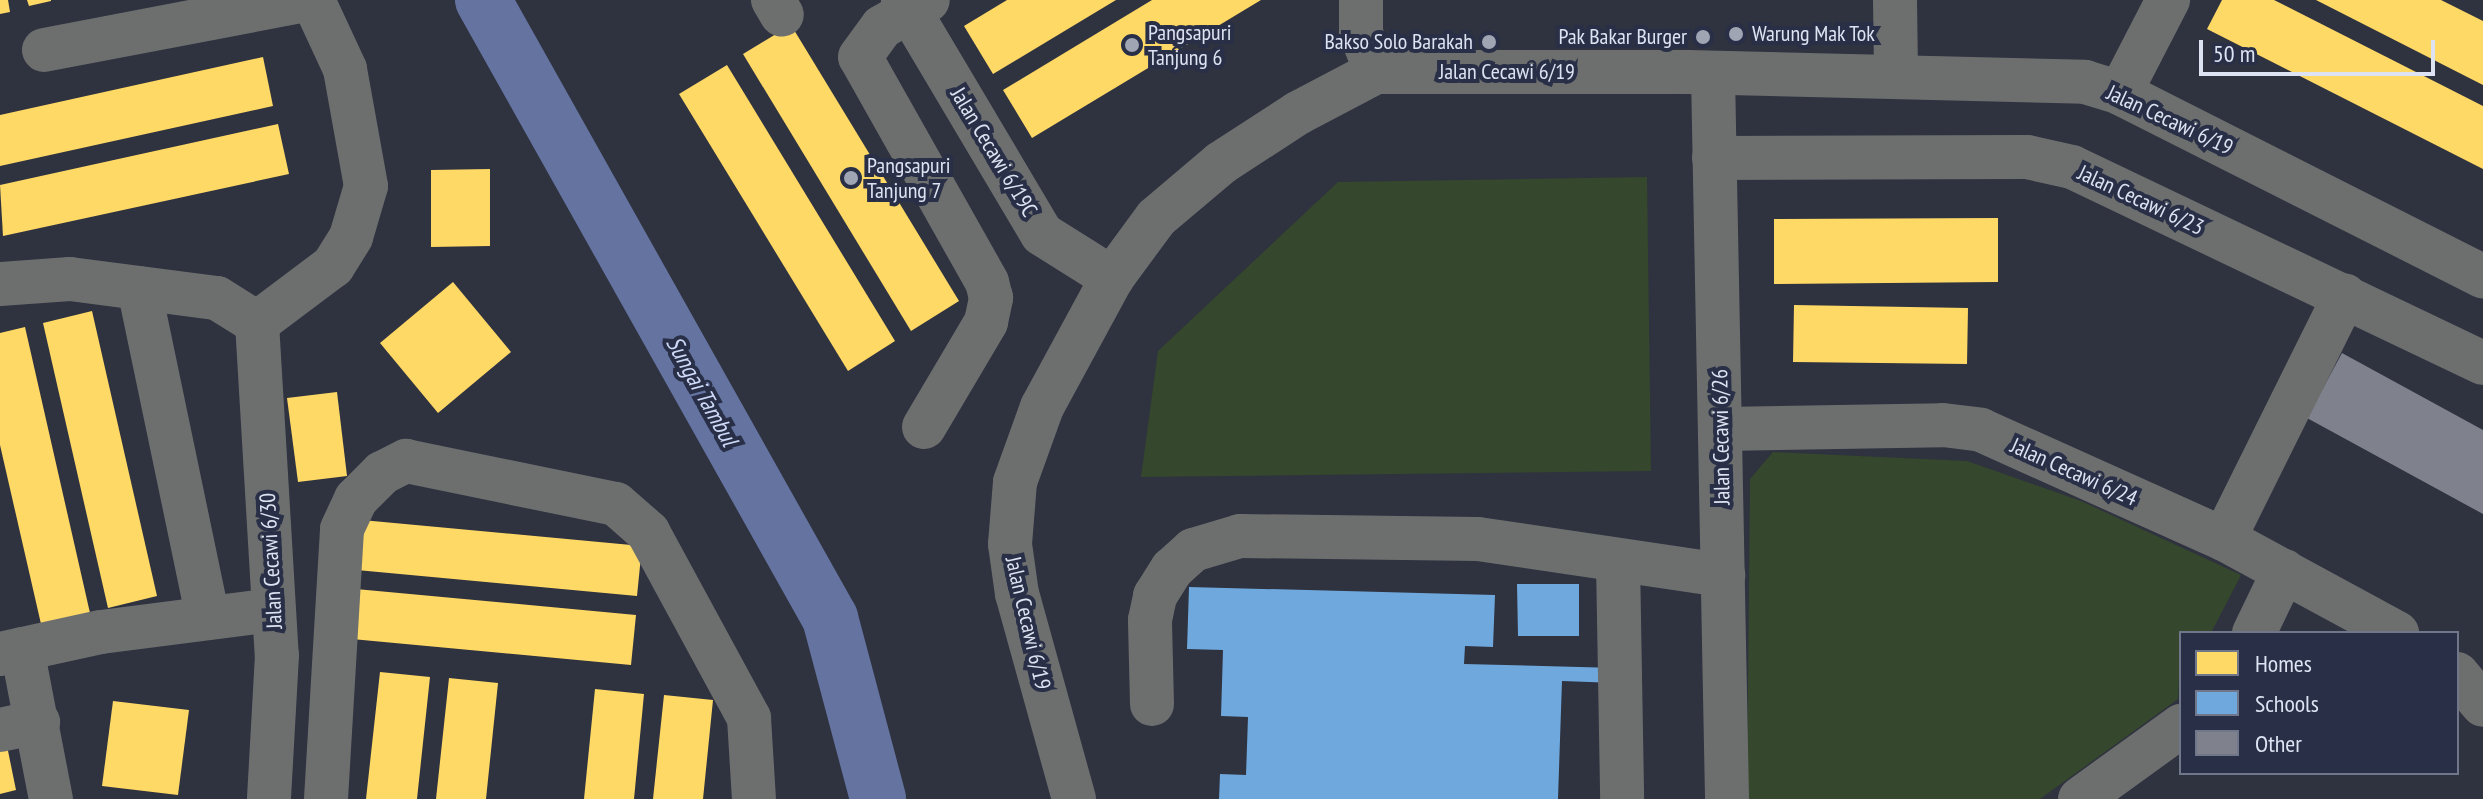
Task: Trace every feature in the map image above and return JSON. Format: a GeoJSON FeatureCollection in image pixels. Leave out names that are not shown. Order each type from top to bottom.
{"type":"FeatureCollection","features":[{"type":"Feature","properties":{"kind":"street"},"geometry":{"type":"LineString","coordinates":[[44,50],[145,15],[306,0]]}},
{"type":"Feature","properties":{"kind":"street"},"geometry":{"type":"LineString","coordinates":[[0,284],[70,279],[217,298],[257,323],[333,266],[351,237],[366,186],[345,69],[313,0]]}},
{"type":"Feature","properties":{"kind":"street"},"geometry":{"type":"LineString","coordinates":[[1361,0],[1361,33],[1376,72]]}},
{"type":"Feature","properties":{"kind":"street"},"geometry":{"type":"LineString","coordinates":[[1895,0],[1896,76]]}},
{"type":"Feature","properties":{"kind":"street"},"geometry":{"type":"LineString","coordinates":[[2120,93],[2168,0]]}},
{"type":"Feature","properties":{"kind":"street"},"geometry":{"type":"LineString","coordinates":[[913,4],[882,27],[860,57],[987,282],[991,298],[986,322],[924,427]]}},
{"type":"Feature","properties":{"kind":"street","name":"Jalan Cecawi 6/19C"},"geometry":{"type":"LineString","coordinates":[[913,4],[1042,234],[1112,278]]}},
{"type":"Feature","properties":{"kind":"street","name":"Jalan Cecawi 6/19"},"geometry":{"type":"LineString","coordinates":[[1074,799],[1017,594],[1010,544],[1015,482],[1042,407],[1112,278],[1156,218],[1221,163],[1298,113],[1376,72],[1896,76],[2085,82],[2120,93],[2483,276]]}},
{"type":"Feature","properties":{"kind":"street","name":"Jalan Cecawi 6/26"},"geometry":{"type":"LineString","coordinates":[[1713,75],[1727,799]]}},
{"type":"Feature","properties":{"kind":"street","name":"Jalan Cecawi 6/23"},"geometry":{"type":"LineString","coordinates":[[1714,158],[2027,157],[2072,167],[2483,363]]}},
{"type":"Feature","properties":{"kind":"street"},"geometry":{"type":"LineString","coordinates":[[139,288],[208,618]]}},
{"type":"Feature","properties":{"kind":"street"},"geometry":{"type":"LineString","coordinates":[[2224,539],[2345,295]]}},
{"type":"Feature","properties":{"kind":"street","name":"Jalan Cecawi 6/30"},"geometry":{"type":"LineString","coordinates":[[257,323],[277,655],[269,799]]}},
{"type":"Feature","properties":{"kind":"street","name":"Jalan Cecawi 6/24"},"geometry":{"type":"LineString","coordinates":[[1722,429],[1943,425],[1981,430],[2224,539],[2393,631]]}},
{"type":"Feature","properties":{"kind":"street"},"geometry":{"type":"LineString","coordinates":[[326,799],[342,529],[356,499],[382,473],[406,461],[616,504],[648,532],[749,718],[754,799]]}},
{"type":"Feature","properties":{"kind":"street"},"geometry":{"type":"LineString","coordinates":[[1152,704],[1150,620],[1155,596],[1172,569],[1193,550],[1240,536],[1478,539],[1723,575]]}},
{"type":"Feature","properties":{"kind":"street"},"geometry":{"type":"LineString","coordinates":[[1618,561],[1622,799]]}},
{"type":"Feature","properties":{"kind":"street"},"geometry":{"type":"LineString","coordinates":[[2255,631],[2284,571]]}},
{"type":"Feature","properties":{"kind":"street"},"geometry":{"type":"LineString","coordinates":[[51,799],[19,726],[11,651],[273,610]]}},
{"type":"Feature","properties":{"kind":"street"},"geometry":{"type":"LineString","coordinates":[[277,655],[334,666]]}},
{"type":"Feature","properties":{"kind":"street"},"geometry":{"type":"LineString","coordinates":[[2459,676],[2483,705]]}},
{"type":"Feature","properties":{"kind":"street"},"geometry":{"type":"LineString","coordinates":[[2080,799],[2179,727]]}},
{"type":"Feature","properties":{"kind":"green space"},"geometry":{"type":"Polygon","coordinates":[[[1647,177],[1651,471],[1141,477],[1158,351],[1338,182],[1647,177]]]}},
{"type":"Feature","properties":{"kind":"green space"},"geometry":{"type":"Polygon","coordinates":[[[1773,452],[1967,461],[2081,501],[2241,575],[2212,631],[2179,631],[2178,699],[2040,799],[1747,799],[1750,479],[1773,452]]]}},
{"type":"Feature","properties":{"kind":"building: Homes"},"geometry":{"type":"Polygon","coordinates":[[[0,0],[8,0],[10,12],[0,14],[0,0]]]}},
{"type":"Feature","properties":{"kind":"building: Homes"},"geometry":{"type":"Polygon","coordinates":[[[27,0],[51,0],[51,1],[29,6],[27,0]]]}},
{"type":"Feature","properties":{"kind":"building: Homes"},"geometry":{"type":"Polygon","coordinates":[[[1007,0],[1116,0],[993,74],[964,26],[1007,0]]]}},
{"type":"Feature","properties":{"kind":"building: Homes","name":"Pangsapuri Tanjung 6"},"geometry":{"type":"Polygon","coordinates":[[[1152,0],[1261,0],[1032,138],[1003,90],[1152,0]]]}},
{"type":"Feature","properties":{"kind":"building: Homes"},"geometry":{"type":"Polygon","coordinates":[[[2222,0],[2274,0],[2483,106],[2483,169],[2207,29],[2222,0]]]}},
{"type":"Feature","properties":{"kind":"building: Homes"},"geometry":{"type":"Polygon","coordinates":[[[2316,0],[2441,0],[2483,21],[2483,85],[2316,0]]]}},
{"type":"Feature","properties":{"kind":"building: Homes","name":"Pangsapuri Tanjung 7"},"geometry":{"type":"Polygon","coordinates":[[[791,25],[959,301],[911,331],[743,54],[791,25]]]}},
{"type":"Feature","properties":{"kind":"building: Homes"},"geometry":{"type":"Polygon","coordinates":[[[263,57],[273,106],[0,166],[0,115],[263,57]]]}},
{"type":"Feature","properties":{"kind":"building: Homes"},"geometry":{"type":"Polygon","coordinates":[[[727,65],[895,341],[848,371],[679,94],[727,65]]]}},
{"type":"Feature","properties":{"kind":"building: Homes"},"geometry":{"type":"Polygon","coordinates":[[[278,124],[289,174],[3,236],[0,185],[278,124]]]}},
{"type":"Feature","properties":{"kind":"building: Homes"},"geometry":{"type":"Polygon","coordinates":[[[490,169],[490,246],[431,247],[431,170],[490,169]]]}},
{"type":"Feature","properties":{"kind":"building: Homes"},"geometry":{"type":"Polygon","coordinates":[[[1998,218],[1998,282],[1774,284],[1774,219],[1998,218]]]}},
{"type":"Feature","properties":{"kind":"building: Homes"},"geometry":{"type":"Polygon","coordinates":[[[453,282],[511,352],[438,413],[380,343],[453,282]]]}},
{"type":"Feature","properties":{"kind":"building: Homes"},"geometry":{"type":"Polygon","coordinates":[[[1794,305],[1968,308],[1967,364],[1793,362],[1794,305]]]}},
{"type":"Feature","properties":{"kind":"building: Homes"},"geometry":{"type":"Polygon","coordinates":[[[92,311],[157,596],[108,608],[43,323],[92,311]]]}},
{"type":"Feature","properties":{"kind":"building: Homes"},"geometry":{"type":"Polygon","coordinates":[[[25,327],[90,613],[41,624],[0,445],[0,333],[25,327]]]}},
{"type":"Feature","properties":{"kind":"building: Homes"},"geometry":{"type":"Polygon","coordinates":[[[337,392],[347,476],[298,482],[287,398],[337,392]]]}},
{"type":"Feature","properties":{"kind":"building: Homes"},"geometry":{"type":"Polygon","coordinates":[[[351,519],[642,546],[637,596],[346,569],[351,519]]]}},
{"type":"Feature","properties":{"kind":"building: Homes"},"geometry":{"type":"Polygon","coordinates":[[[345,588],[636,615],[631,665],[341,638],[345,588]]]}},
{"type":"Feature","properties":{"kind":"building: Homes"},"geometry":{"type":"Polygon","coordinates":[[[380,672],[430,677],[417,799],[366,799],[380,672]]]}},
{"type":"Feature","properties":{"kind":"building: Homes"},"geometry":{"type":"Polygon","coordinates":[[[449,678],[498,683],[486,799],[436,799],[449,678]]]}},
{"type":"Feature","properties":{"kind":"building: Homes"},"geometry":{"type":"Polygon","coordinates":[[[595,689],[644,694],[634,799],[584,799],[595,689]]]}},
{"type":"Feature","properties":{"kind":"building: Homes"},"geometry":{"type":"Polygon","coordinates":[[[664,695],[713,700],[703,799],[653,799],[664,695]]]}},
{"type":"Feature","properties":{"kind":"building: Homes"},"geometry":{"type":"Polygon","coordinates":[[[113,701],[189,710],[178,795],[102,786],[113,701]]]}},
{"type":"Feature","properties":{"kind":"building: Homes"},"geometry":{"type":"Polygon","coordinates":[[[6,741],[16,790],[0,794],[0,742],[6,741]]]}},
{"type":"Feature","properties":{"kind":"building: Schools"},"geometry":{"type":"Polygon","coordinates":[[[1517,584],[1579,584],[1579,636],[1518,636],[1517,584]]]}},
{"type":"Feature","properties":{"kind":"building: Schools"},"geometry":{"type":"Polygon","coordinates":[[[1189,587],[1495,595],[1493,647],[1465,646],[1464,664],[1617,668],[1616,683],[1562,681],[1558,799],[1219,799],[1220,774],[1246,775],[1248,717],[1221,716],[1223,650],[1187,649],[1189,587]]]}},
{"type":"Feature","properties":{"kind":"building: Other"},"geometry":{"type":"Polygon","coordinates":[[[2342,353],[2483,430],[2483,514],[2307,418],[2342,353]]]}},
{"type":"Feature","properties":{"kind":"waterway","name":"Sungai Tambul"},"geometry":{"type":"LineString","coordinates":[[483,0],[830,618],[878,799]]}},
{"type":"Feature","properties":{"kind":"place","name":"Warung Mak Tok"},"geometry":{"type":"Point","coordinates":[1736,34]}},
{"type":"Feature","properties":{"kind":"place","name":"Pak Bakar Burger"},"geometry":{"type":"Point","coordinates":[1703,37]}},
{"type":"Feature","properties":{"kind":"place","name":"Bakso Solo Barakah"},"geometry":{"type":"Point","coordinates":[1489,42]}},
{"type":"Feature","properties":{"kind":"place","name":"Pangsapuri Tanjung 6"},"geometry":{"type":"Point","coordinates":[1132,45]}},
{"type":"Feature","properties":{"kind":"place","name":"Pangsapuri Tanjung 7"},"geometry":{"type":"Point","coordinates":[851,178]}}]}
